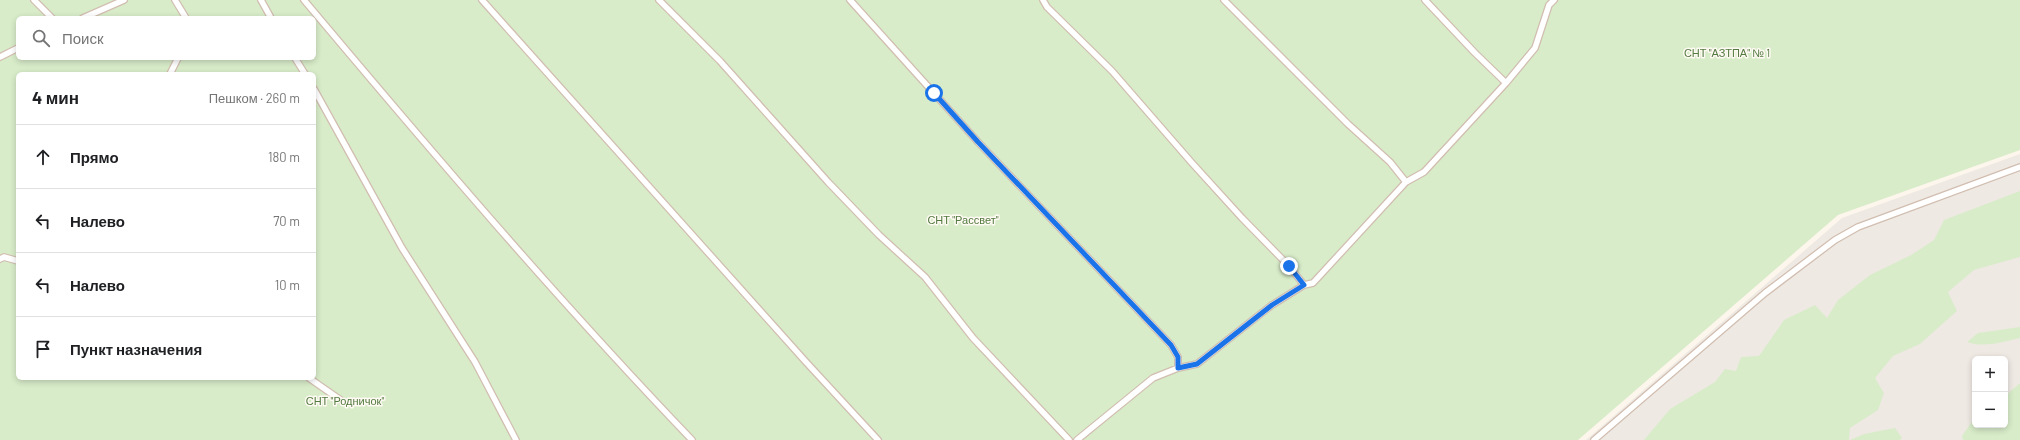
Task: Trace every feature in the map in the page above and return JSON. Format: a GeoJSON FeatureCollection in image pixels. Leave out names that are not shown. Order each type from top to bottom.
{"type":"FeatureCollection","features":[{"type":"Feature","properties":{"kind":"lane"},"geometry":{"type":"LineString","coordinates":[[34,0],[50,16]]}},
{"type":"Feature","properties":{"kind":"lane"},"geometry":{"type":"LineString","coordinates":[[88,16],[124,0]]}},
{"type":"Feature","properties":{"kind":"lane"},"geometry":{"type":"LineString","coordinates":[[175,0],[185,16]]}},
{"type":"Feature","properties":{"kind":"lane"},"geometry":{"type":"LineString","coordinates":[[261,0],[271,16]]}},
{"type":"Feature","properties":{"kind":"lane"},"geometry":{"type":"LineString","coordinates":[[304,0],[533,268],[641,388],[692,440]]}},
{"type":"Feature","properties":{"kind":"lane"},"geometry":{"type":"LineString","coordinates":[[482,0],[806,362],[878,440]]}},
{"type":"Feature","properties":{"kind":"lane"},"geometry":{"type":"LineString","coordinates":[[659,0],[720,61],[828,182],[879,235],[925,277],[973,338],[1068,440]]}},
{"type":"Feature","properties":{"kind":"lane"},"geometry":{"type":"LineString","coordinates":[[850,0],[978,142],[1171,345],[1178,357],[1178,368]]}},
{"type":"Feature","properties":{"kind":"lane"},"geometry":{"type":"LineString","coordinates":[[1043,0],[1047,7],[1112,71],[1192,163],[1242,218],[1289,266],[1304,285]]}},
{"type":"Feature","properties":{"kind":"lane"},"geometry":{"type":"LineString","coordinates":[[1224,0],[1348,124],[1390,162],[1406,182]]}},
{"type":"Feature","properties":{"kind":"lane"},"geometry":{"type":"LineString","coordinates":[[1425,0],[1475,53],[1506,83]]}},
{"type":"Feature","properties":{"kind":"lane"},"geometry":{"type":"LineString","coordinates":[[1077,440],[1153,378],[1178,368],[1197,364],[1272,305],[1304,285],[1313,283],[1406,182],[1424,172],[1506,83],[1535,48],[1549,5],[1554,0]]}},
{"type":"Feature","properties":{"kind":"lane"},"geometry":{"type":"LineString","coordinates":[[0,57],[16,49]]}},
{"type":"Feature","properties":{"kind":"lane"},"geometry":{"type":"LineString","coordinates":[[171,72],[177,60]]}},
{"type":"Feature","properties":{"kind":"lane"},"geometry":{"type":"LineString","coordinates":[[296,60],[304,72]]}},
{"type":"Feature","properties":{"kind":"lane"},"geometry":{"type":"LineString","coordinates":[[316,93],[402,248],[475,362],[516,440]]}},
{"type":"Feature","properties":{"kind":"lane"},"geometry":{"type":"LineString","coordinates":[[1594,440],[1765,293],[1835,240],[1858,227],[2020,167]]}},
{"type":"Feature","properties":{"kind":"lane"},"geometry":{"type":"LineString","coordinates":[[0,259],[4,256],[16,260]]}},
{"type":"Feature","properties":{"kind":"lane"},"geometry":{"type":"LineString","coordinates":[[312,380],[342,401]]}},
{"type":"Feature","properties":{"kind":"shaded area"},"geometry":{"type":"Polygon","coordinates":[[[2020,154],[2020,440],[1586,440],[1842,218],[2020,154]]]}},
{"type":"Feature","properties":{"kind":"green space","name":"СНТ \"Рассвет\""},"geometry":{"type":"Polygon","coordinates":[[[0,0],[2020,0],[2020,150],[1838,215],[1578,440],[0,440],[0,0]]]}},
{"type":"Feature","properties":{"kind":"green space"},"geometry":{"type":"Polygon","coordinates":[[[2020,191],[2020,257],[1974,270],[1948,292],[1957,311],[1920,344],[1893,356],[1875,378],[1884,393],[1878,410],[1850,428],[1849,440],[1644,440],[1670,409],[1715,382],[1725,369],[1736,371],[1741,357],[1759,356],[1784,320],[1815,305],[1827,318],[1838,300],[1870,275],[1911,255],[1934,240],[1944,220],[2020,191]]]}},
{"type":"Feature","properties":{"kind":"green space"},"geometry":{"type":"Polygon","coordinates":[[[2020,327],[2020,338],[2000,343],[1987,344],[1974,344],[1967,342],[1978,333],[2020,327]]]}},
{"type":"Feature","properties":{"kind":"green space"},"geometry":{"type":"Polygon","coordinates":[[[2020,383],[2020,440],[1963,440],[1962,436],[1972,421],[1972,428],[2008,428],[2008,393],[2020,383]]]}},
{"type":"Feature","properties":{"kind":"green space"},"geometry":{"type":"Polygon","coordinates":[[[1895,428],[1902,438],[1900,440],[1850,440],[1864,434],[1895,428]]]}},
{"type":"Feature","properties":{"kind":"route"},"geometry":{"type":"LineString","coordinates":[[934,93],[978,142],[1171,345],[1178,357],[1178,368],[1197,364],[1272,305],[1304,285],[1289,266]]}},
{"type":"Feature","properties":{"kind":"park label","name":"СНТ \"АЗТПА\" № 1"},"geometry":{"type":"Point","coordinates":[1727,53]}},
{"type":"Feature","properties":{"kind":"park label","name":"СНТ \"Родничок\""},"geometry":{"type":"Point","coordinates":[345,401]}}]}
